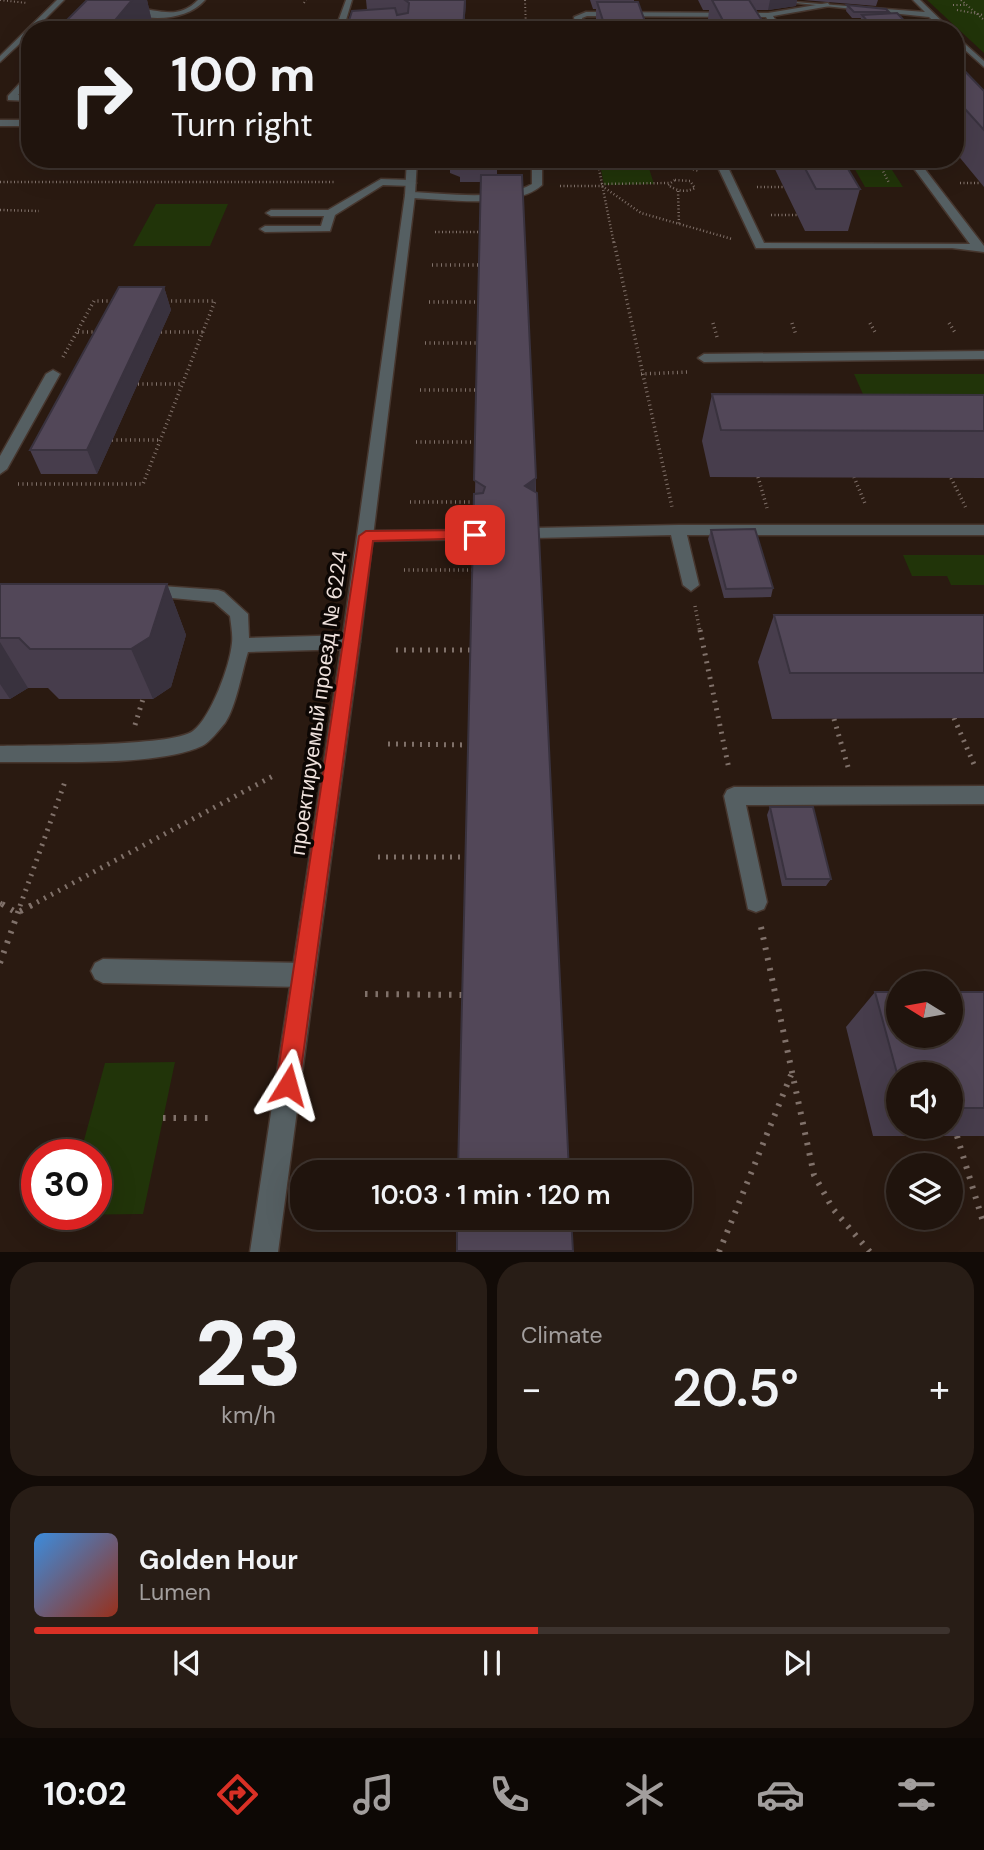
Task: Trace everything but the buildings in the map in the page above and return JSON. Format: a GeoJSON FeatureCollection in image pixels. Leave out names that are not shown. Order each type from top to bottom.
{"type":"FeatureCollection","features":[{"type":"Feature","properties":{"kind":"street"},"geometry":{"type":"LineString","coordinates":[[39,21],[61,0]]}},
{"type":"Feature","properties":{"kind":"street"},"geometry":{"type":"LineString","coordinates":[[115,12],[182,17],[202,0]]}},
{"type":"Feature","properties":{"kind":"street"},"geometry":{"type":"LineString","coordinates":[[342,21],[349,0]]}},
{"type":"Feature","properties":{"kind":"street"},"geometry":{"type":"LineString","coordinates":[[771,0],[828,3],[931,15]]}},
{"type":"Feature","properties":{"kind":"street"},"geometry":{"type":"LineString","coordinates":[[916,0],[937,21]]}},
{"type":"Feature","properties":{"kind":"street"},"geometry":{"type":"LineString","coordinates":[[580,21],[579,11],[768,15],[828,3]]}},
{"type":"Feature","properties":{"kind":"street"},"geometry":{"type":"LineString","coordinates":[[828,3],[837,21]]}},
{"type":"Feature","properties":{"kind":"street"},"geometry":{"type":"LineString","coordinates":[[694,14],[697,21]]}},
{"type":"Feature","properties":{"kind":"street"},"geometry":{"type":"LineString","coordinates":[[768,15],[772,21]]}},
{"type":"Feature","properties":{"kind":"street"},"geometry":{"type":"LineString","coordinates":[[0,60],[21,39]]}},
{"type":"Feature","properties":{"kind":"street"},"geometry":{"type":"LineString","coordinates":[[964,46],[984,65]]}},
{"type":"Feature","properties":{"kind":"street"},"geometry":{"type":"LineString","coordinates":[[21,87],[10,98],[21,98]]}},
{"type":"Feature","properties":{"kind":"street"},"geometry":{"type":"LineString","coordinates":[[0,123],[21,122]]}},
{"type":"Feature","properties":{"kind":"street","name":"проектируемый проезд № 6224"},"geometry":{"type":"LineString","coordinates":[[264,1251],[366,536],[411,168]]}},
{"type":"Feature","properties":{"kind":"street"},"geometry":{"type":"LineString","coordinates":[[271,213],[330,213],[381,182],[410,189],[503,195],[524,192],[537,185],[537,168]]}},
{"type":"Feature","properties":{"kind":"street"},"geometry":{"type":"LineString","coordinates":[[724,168],[760,246],[981,248]]}},
{"type":"Feature","properties":{"kind":"street"},"geometry":{"type":"LineString","coordinates":[[919,168],[981,248]]}},
{"type":"Feature","properties":{"kind":"street"},"geometry":{"type":"LineString","coordinates":[[265,229],[326,229],[330,213]]}},
{"type":"Feature","properties":{"kind":"street"},"geometry":{"type":"LineString","coordinates":[[704,358],[984,355]]}},
{"type":"Feature","properties":{"kind":"street"},"geometry":{"type":"LineString","coordinates":[[0,469],[53,374]]}},
{"type":"Feature","properties":{"kind":"street"},"geometry":{"type":"LineString","coordinates":[[678,530],[691,585]]}},
{"type":"Feature","properties":{"kind":"street"},"geometry":{"type":"LineString","coordinates":[[534,533],[984,530]]}},
{"type":"Feature","properties":{"kind":"street"},"geometry":{"type":"LineString","coordinates":[[366,536],[475,535]]}},
{"type":"Feature","properties":{"kind":"street"},"geometry":{"type":"LineString","coordinates":[[0,754],[168,747],[198,739],[219,716],[241,645],[239,614],[218,596],[123,591]]}},
{"type":"Feature","properties":{"kind":"street"},"geometry":{"type":"LineString","coordinates":[[241,645],[351,642]]}},
{"type":"Feature","properties":{"kind":"street"},"geometry":{"type":"LineString","coordinates":[[756,902],[734,796],[857,795],[982,786]]}},
{"type":"Feature","properties":{"kind":"street"},"geometry":{"type":"LineString","coordinates":[[103,971],[303,975]]}},
{"type":"Feature","properties":{"kind":"path"},"geometry":{"type":"LineString","coordinates":[[0,0],[37,4]]}},
{"type":"Feature","properties":{"kind":"path"},"geometry":{"type":"LineString","coordinates":[[525,0],[526,21]]}},
{"type":"Feature","properties":{"kind":"path"},"geometry":{"type":"LineString","coordinates":[[961,0],[984,20]]}},
{"type":"Feature","properties":{"kind":"path"},"geometry":{"type":"LineString","coordinates":[[977,14],[984,15]]}},
{"type":"Feature","properties":{"kind":"path"},"geometry":{"type":"LineString","coordinates":[[454,20],[478,21]]}},
{"type":"Feature","properties":{"kind":"path"},"geometry":{"type":"LineString","coordinates":[[599,168],[640,374],[678,530]]}},
{"type":"Feature","properties":{"kind":"path"},"geometry":{"type":"LineString","coordinates":[[687,168],[697,171],[725,171]]}},
{"type":"Feature","properties":{"kind":"path"},"geometry":{"type":"LineString","coordinates":[[882,168],[889,183]]}},
{"type":"Feature","properties":{"kind":"path"},"geometry":{"type":"LineString","coordinates":[[537,185],[669,183],[680,180],[695,186],[689,191],[678,191],[670,188],[669,183]]}},
{"type":"Feature","properties":{"kind":"path"},"geometry":{"type":"LineString","coordinates":[[0,182],[381,182]]}},
{"type":"Feature","properties":{"kind":"path"},"geometry":{"type":"LineString","coordinates":[[602,185],[641,213],[760,246]]}},
{"type":"Feature","properties":{"kind":"path"},"geometry":{"type":"LineString","coordinates":[[678,191],[679,224]]}},
{"type":"Feature","properties":{"kind":"path"},"geometry":{"type":"LineString","coordinates":[[0,210],[40,211]]}},
{"type":"Feature","properties":{"kind":"path"},"geometry":{"type":"LineString","coordinates":[[435,232],[481,232]]}},
{"type":"Feature","properties":{"kind":"path"},"geometry":{"type":"LineString","coordinates":[[432,265],[481,265]]}},
{"type":"Feature","properties":{"kind":"path"},"geometry":{"type":"LineString","coordinates":[[53,374],[94,302],[121,301]]}},
{"type":"Feature","properties":{"kind":"path"},"geometry":{"type":"LineString","coordinates":[[13,484],[143,484],[215,301],[162,301]]}},
{"type":"Feature","properties":{"kind":"path"},"geometry":{"type":"LineString","coordinates":[[429,302],[480,302]]}},
{"type":"Feature","properties":{"kind":"path"},"geometry":{"type":"LineString","coordinates":[[77,332],[102,332]]}},
{"type":"Feature","properties":{"kind":"path"},"geometry":{"type":"LineString","coordinates":[[161,332],[203,332]]}},
{"type":"Feature","properties":{"kind":"path"},"geometry":{"type":"LineString","coordinates":[[425,344],[479,343]]}},
{"type":"Feature","properties":{"kind":"path"},"geometry":{"type":"LineString","coordinates":[[640,374],[703,372],[704,358]]}},
{"type":"Feature","properties":{"kind":"path"},"geometry":{"type":"LineString","coordinates":[[138,384],[183,384]]}},
{"type":"Feature","properties":{"kind":"path"},"geometry":{"type":"LineString","coordinates":[[420,390],[478,390]]}},
{"type":"Feature","properties":{"kind":"path"},"geometry":{"type":"LineString","coordinates":[[112,440],[160,440]]}},
{"type":"Feature","properties":{"kind":"path"},"geometry":{"type":"LineString","coordinates":[[416,442],[477,442]]}},
{"type":"Feature","properties":{"kind":"path"},"geometry":{"type":"LineString","coordinates":[[410,502],[476,502]]}},
{"type":"Feature","properties":{"kind":"path"},"geometry":{"type":"LineString","coordinates":[[404,570],[474,570]]}},
{"type":"Feature","properties":{"kind":"path"},"geometry":{"type":"LineString","coordinates":[[691,585],[734,796]]}},
{"type":"Feature","properties":{"kind":"path"},"geometry":{"type":"LineString","coordinates":[[396,650],[472,650]]}},
{"type":"Feature","properties":{"kind":"path"},"geometry":{"type":"LineString","coordinates":[[954,718],[982,786]]}},
{"type":"Feature","properties":{"kind":"path"},"geometry":{"type":"LineString","coordinates":[[834,719],[857,795]]}},
{"type":"Feature","properties":{"kind":"path"},"geometry":{"type":"LineString","coordinates":[[387,744],[471,744]]}},
{"type":"Feature","properties":{"kind":"path"},"geometry":{"type":"LineString","coordinates":[[0,962],[76,752]]}},
{"type":"Feature","properties":{"kind":"path"},"geometry":{"type":"LineString","coordinates":[[17,913],[274,776]]}},
{"type":"Feature","properties":{"kind":"path"},"geometry":{"type":"LineString","coordinates":[[377,857],[468,857]]}},
{"type":"Feature","properties":{"kind":"path"},"geometry":{"type":"LineString","coordinates":[[756,902],[814,1175],[833,1209],[870,1251]]}},
{"type":"Feature","properties":{"kind":"path"},"geometry":{"type":"LineString","coordinates":[[0,903],[17,913]]}},
{"type":"Feature","properties":{"kind":"path"},"geometry":{"type":"LineString","coordinates":[[365,995],[465,995]]}},
{"type":"Feature","properties":{"kind":"path"},"geometry":{"type":"LineString","coordinates":[[719,1251],[791,1074]]}},
{"type":"Feature","properties":{"kind":"path"},"geometry":{"type":"LineString","coordinates":[[163,1118],[211,1118]]}},
{"type":"Feature","properties":{"kind":"path"},"geometry":{"type":"LineString","coordinates":[[958,1139],[984,1225]]}},
{"type":"Feature","properties":{"kind":"green space"},"geometry":{"type":"Polygon","coordinates":[[[927,0],[984,0],[984,53],[964,34],[964,21],[950,21],[927,0]]]}},
{"type":"Feature","properties":{"kind":"green space"},"geometry":{"type":"Polygon","coordinates":[[[601,168],[649,168],[654,184],[604,185],[601,168]]]}},
{"type":"Feature","properties":{"kind":"green space"},"geometry":{"type":"Polygon","coordinates":[[[854,168],[891,168],[903,187],[865,187],[854,168]]]}},
{"type":"Feature","properties":{"kind":"green space"},"geometry":{"type":"Polygon","coordinates":[[[156,204],[228,204],[210,246],[133,246],[156,204]]]}},
{"type":"Feature","properties":{"kind":"green space"},"geometry":{"type":"Polygon","coordinates":[[[854,374],[984,374],[984,400],[866,401],[854,374]]]}},
{"type":"Feature","properties":{"kind":"green space"},"geometry":{"type":"Polygon","coordinates":[[[903,555],[984,555],[984,585],[951,585],[947,576],[912,576],[903,555]]]}},
{"type":"Feature","properties":{"kind":"green space"},"geometry":{"type":"Polygon","coordinates":[[[175,1062],[143,1214],[112,1214],[112,1139],[84,1139],[105,1063],[175,1062]]]}},
{"type":"Feature","properties":{"kind":"route"},"geometry":{"type":"LineString","coordinates":[[288,1085],[366,536],[475,535]]}}]}
